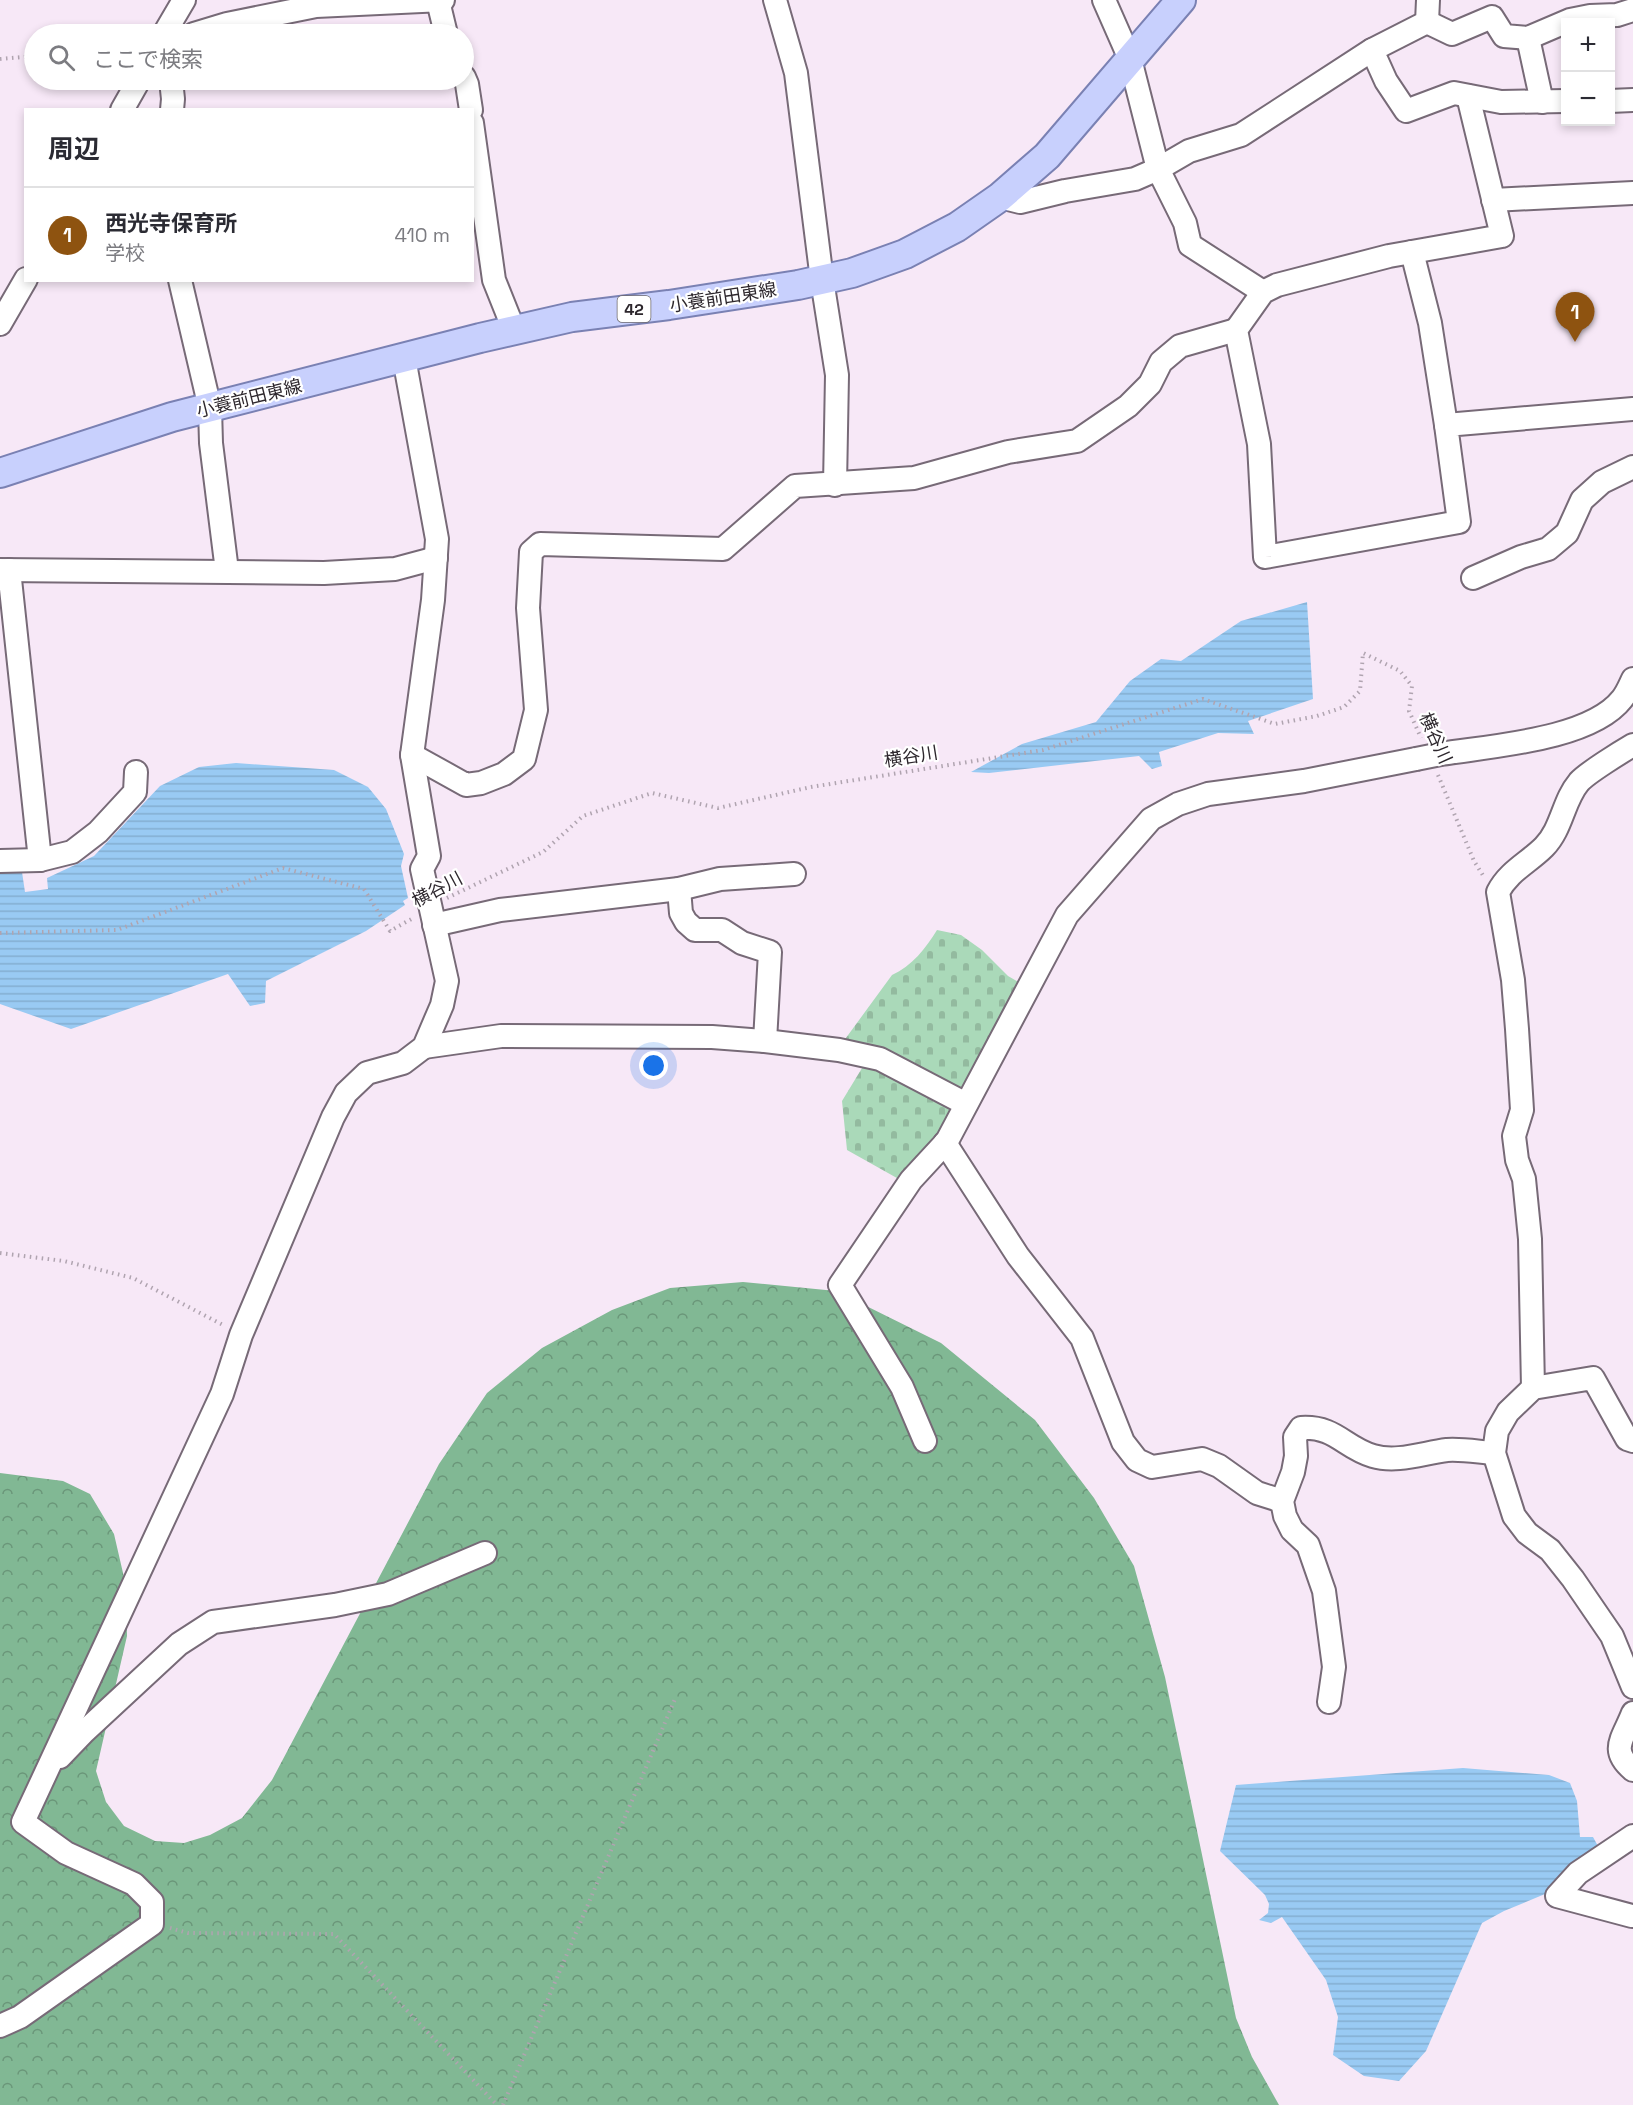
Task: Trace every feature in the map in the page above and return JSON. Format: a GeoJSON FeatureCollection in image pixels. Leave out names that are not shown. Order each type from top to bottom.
{"type":"FeatureCollection","features":[{"type":"Feature","properties":{"kind":"main road","name":"小蓑前田東線"},"geometry":{"type":"LineString","coordinates":[[0,472],[172,417],[514,330],[572,317],[669,305],[822,280],[852,273],[905,254],[957,227],[1000,197],[1047,156],[1180,0]]}},
{"type":"Feature","properties":{"kind":"street"},"geometry":{"type":"LineString","coordinates":[[170,24],[183,0]]}},
{"type":"Feature","properties":{"kind":"street"},"geometry":{"type":"LineString","coordinates":[[775,0],[796,73],[822,280],[837,375],[835,485]]}},
{"type":"Feature","properties":{"kind":"street"},"geometry":{"type":"LineString","coordinates":[[1104,0],[1130,59],[1158,170],[1185,223],[1190,245],[1263,292]]}},
{"type":"Feature","properties":{"kind":"street"},"geometry":{"type":"LineString","coordinates":[[227,24],[316,6],[440,1],[444,24]]}},
{"type":"Feature","properties":{"kind":"street"},"geometry":{"type":"LineString","coordinates":[[1000,197],[1020,202],[1135,178],[1158,170],[1189,151],[1240,135],[1428,11],[1452,34],[1492,17],[1504,36],[1528,38],[1570,20],[1590,16],[1617,15],[1633,10]]}},
{"type":"Feature","properties":{"kind":"street"},"geometry":{"type":"LineString","coordinates":[[1528,38],[1542,102]]}},
{"type":"Feature","properties":{"kind":"street"},"geometry":{"type":"LineString","coordinates":[[1372,50],[1386,81],[1406,111],[1454,93],[1501,102],[1561,101]]}},
{"type":"Feature","properties":{"kind":"street"},"geometry":{"type":"LineString","coordinates":[[123,108],[133,90]]}},
{"type":"Feature","properties":{"kind":"street"},"geometry":{"type":"LineString","coordinates":[[172,90],[172,108]]}},
{"type":"Feature","properties":{"kind":"street"},"geometry":{"type":"LineString","coordinates":[[468,90],[471,108]]}},
{"type":"Feature","properties":{"kind":"street"},"geometry":{"type":"LineString","coordinates":[[412,755],[466,785],[481,783],[504,774],[524,759],[536,710],[528,608],[531,552],[540,544],[723,549],[795,486],[914,478],[1008,452],[1077,441],[1128,406],[1150,384],[1161,362],[1180,346],[1236,330],[1263,292],[1277,285],[1389,256],[1502,236],[1468,96]]}},
{"type":"Feature","properties":{"kind":"street"},"geometry":{"type":"LineString","coordinates":[[1615,101],[1633,100]]}},
{"type":"Feature","properties":{"kind":"street"},"geometry":{"type":"LineString","coordinates":[[474,137],[494,280],[514,330]]}},
{"type":"Feature","properties":{"kind":"street"},"geometry":{"type":"LineString","coordinates":[[1493,200],[1633,193]]}},
{"type":"Feature","properties":{"kind":"street"},"geometry":{"type":"LineString","coordinates":[[1236,330],[1258,444],[1265,557],[1459,522],[1430,323],[1412,252]]}},
{"type":"Feature","properties":{"kind":"street"},"geometry":{"type":"LineString","coordinates":[[0,324],[24,282]]}},
{"type":"Feature","properties":{"kind":"street"},"geometry":{"type":"LineString","coordinates":[[180,282],[210,408],[227,572]]}},
{"type":"Feature","properties":{"kind":"street"},"geometry":{"type":"LineString","coordinates":[[404,358],[437,539],[433,600],[412,755],[429,856],[422,869],[447,981],[442,1005],[424,1047]]}},
{"type":"Feature","properties":{"kind":"street"},"geometry":{"type":"LineString","coordinates":[[1446,425],[1633,409]]}},
{"type":"Feature","properties":{"kind":"street"},"geometry":{"type":"LineString","coordinates":[[1473,578],[1521,557],[1548,549],[1567,533],[1582,500],[1602,482],[1633,468]]}},
{"type":"Feature","properties":{"kind":"street"},"geometry":{"type":"LineString","coordinates":[[40,860],[4,570],[324,573],[395,569],[436,558]]}},
{"type":"Feature","properties":{"kind":"street"},"geometry":{"type":"LineString","coordinates":[[925,1441],[902,1387],[840,1285],[911,1180],[945,1143],[1067,915],[1151,819],[1178,804],[1208,794],[1304,782],[1429,756],[1548,737],[1580,728],[1600,717],[1622,700],[1633,679]]}},
{"type":"Feature","properties":{"kind":"street"},"geometry":{"type":"LineString","coordinates":[[1533,1388],[1530,1239],[1524,1179],[1517,1160],[1514,1137],[1522,1110],[1517,1029],[1513,980],[1498,892],[1504,880],[1545,846],[1557,829],[1569,799],[1580,781],[1633,745]]}},
{"type":"Feature","properties":{"kind":"street"},"geometry":{"type":"LineString","coordinates":[[0,861],[40,860],[72,852],[98,832],[135,792],[136,772]]}},
{"type":"Feature","properties":{"kind":"street"},"geometry":{"type":"LineString","coordinates":[[432,916],[680,889],[720,879],[794,874]]}},
{"type":"Feature","properties":{"kind":"street"},"geometry":{"type":"LineString","coordinates":[[680,889],[681,913],[686,922],[695,930],[722,930],[742,943],[770,952],[765,1041]]}},
{"type":"Feature","properties":{"kind":"street"},"geometry":{"type":"LineString","coordinates":[[0,2026],[20,2017],[152,1923],[152,1902],[134,1884],[66,1853],[23,1822],[222,1394],[241,1335],[333,1117],[346,1093],[367,1073],[403,1063],[424,1047],[501,1036],[712,1037],[839,1050],[880,1059],[966,1104]]}},
{"type":"Feature","properties":{"kind":"street"},"geometry":{"type":"LineString","coordinates":[[945,1143],[1018,1256],[1082,1338],[1123,1442],[1137,1460],[1152,1467],[1202,1459],[1219,1466],[1257,1493],[1282,1501]]}},
{"type":"Feature","properties":{"kind":"street"},"geometry":{"type":"LineString","coordinates":[[1633,1440],[1627,1439],[1593,1378],[1533,1388],[1508,1412],[1497,1431],[1494,1453],[1514,1516],[1527,1533],[1550,1550],[1580,1588],[1612,1636],[1633,1687]]}},
{"type":"Feature","properties":{"kind":"street"},"geometry":{"type":"LineString","coordinates":[[1329,1702],[1334,1666],[1324,1591],[1308,1545],[1292,1530],[1285,1516],[1282,1501],[1293,1472],[1296,1456],[1295,1437],[1301,1428],[1317,1427],[1336,1434],[1356,1449],[1387,1460],[1449,1450],[1494,1453]]}},
{"type":"Feature","properties":{"kind":"street"},"geometry":{"type":"LineString","coordinates":[[46,1772],[84,1732],[179,1644],[213,1622],[335,1605],[388,1594],[485,1553]]}},
{"type":"Feature","properties":{"kind":"street"},"geometry":{"type":"LineString","coordinates":[[1633,1713],[1619,1749],[1620,1758],[1633,1770]]}},
{"type":"Feature","properties":{"kind":"street"},"geometry":{"type":"LineString","coordinates":[[1632,1917],[1557,1896],[1578,1873],[1633,1836]]}},
{"type":"Feature","properties":{"kind":"path"},"geometry":{"type":"LineString","coordinates":[[0,59],[24,57]]}},
{"type":"Feature","properties":{"kind":"path","name":"横谷川"},"geometry":{"type":"LineString","coordinates":[[0,933],[117,930],[283,868],[364,889],[390,931],[432,916],[442,900],[543,852],[583,816],[652,793],[718,808],[811,787],[1043,750],[1203,699],[1275,724],[1317,716],[1344,706],[1360,691],[1363,653],[1400,670],[1412,686],[1409,711],[1474,861],[1484,878],[1491,868]]}},
{"type":"Feature","properties":{"kind":"path"},"geometry":{"type":"LineString","coordinates":[[0,1253],[64,1261],[133,1278],[241,1335]]}},
{"type":"Feature","properties":{"kind":"path"},"geometry":{"type":"LineString","coordinates":[[503,2105],[675,1699]]}},
{"type":"Feature","properties":{"kind":"path"},"geometry":{"type":"LineString","coordinates":[[152,1923],[188,1933],[334,1934],[497,2105]]}},
{"type":"Feature","properties":{"kind":"green space"},"geometry":{"type":"Polygon","coordinates":[[[937,930],[961,935],[982,950],[1008,976],[1024,985],[965,1097],[904,1182],[847,1150],[842,1101],[873,1050],[843,1042],[892,975],[906,967],[918,956],[937,930]]]}},
{"type":"Feature","properties":{"kind":"green space"},"geometry":{"type":"Polygon","coordinates":[[[743,1282],[836,1291],[941,1343],[1035,1420],[1094,1498],[1134,1566],[1165,1677],[1236,2018],[1252,2057],[1279,2105],[0,2105],[0,1473],[63,1481],[90,1494],[114,1534],[126,1586],[127,1636],[96,1771],[106,1802],[124,1826],[155,1841],[184,1843],[210,1835],[242,1818],[272,1780],[439,1464],[487,1393],[542,1348],[612,1310],[670,1288],[743,1282]]]}},
{"type":"Feature","properties":{"kind":"water"},"geometry":{"type":"Polygon","coordinates":[[[1307,602],[1313,699],[1248,721],[1254,734],[1218,733],[1159,752],[1162,766],[1152,769],[1139,756],[989,773],[971,772],[1022,744],[1096,722],[1130,681],[1161,659],[1181,661],[1241,621],[1307,602]]]}},
{"type":"Feature","properties":{"kind":"water"},"geometry":{"type":"Polygon","coordinates":[[[236,763],[334,770],[368,787],[386,809],[404,854],[401,866],[408,898],[403,901],[405,905],[366,931],[266,981],[265,1003],[250,1006],[228,974],[71,1029],[0,1004],[0,870],[22,872],[25,892],[48,889],[47,878],[94,856],[160,786],[199,767],[236,763]]]}},
{"type":"Feature","properties":{"kind":"water"},"geometry":{"type":"Polygon","coordinates":[[[1463,1768],[1549,1775],[1570,1783],[1577,1801],[1580,1837],[1593,1837],[1599,1848],[1545,1894],[1482,1923],[1426,2051],[1399,2081],[1364,2076],[1333,2055],[1338,2017],[1326,1980],[1282,1917],[1271,1923],[1259,1920],[1268,1913],[1269,1904],[1265,1895],[1220,1851],[1236,1785],[1463,1768]]]}},
{"type":"Feature","properties":{"kind":"place","name":"西光寺保育所"},"geometry":{"type":"Point","coordinates":[1575,342]}}]}
